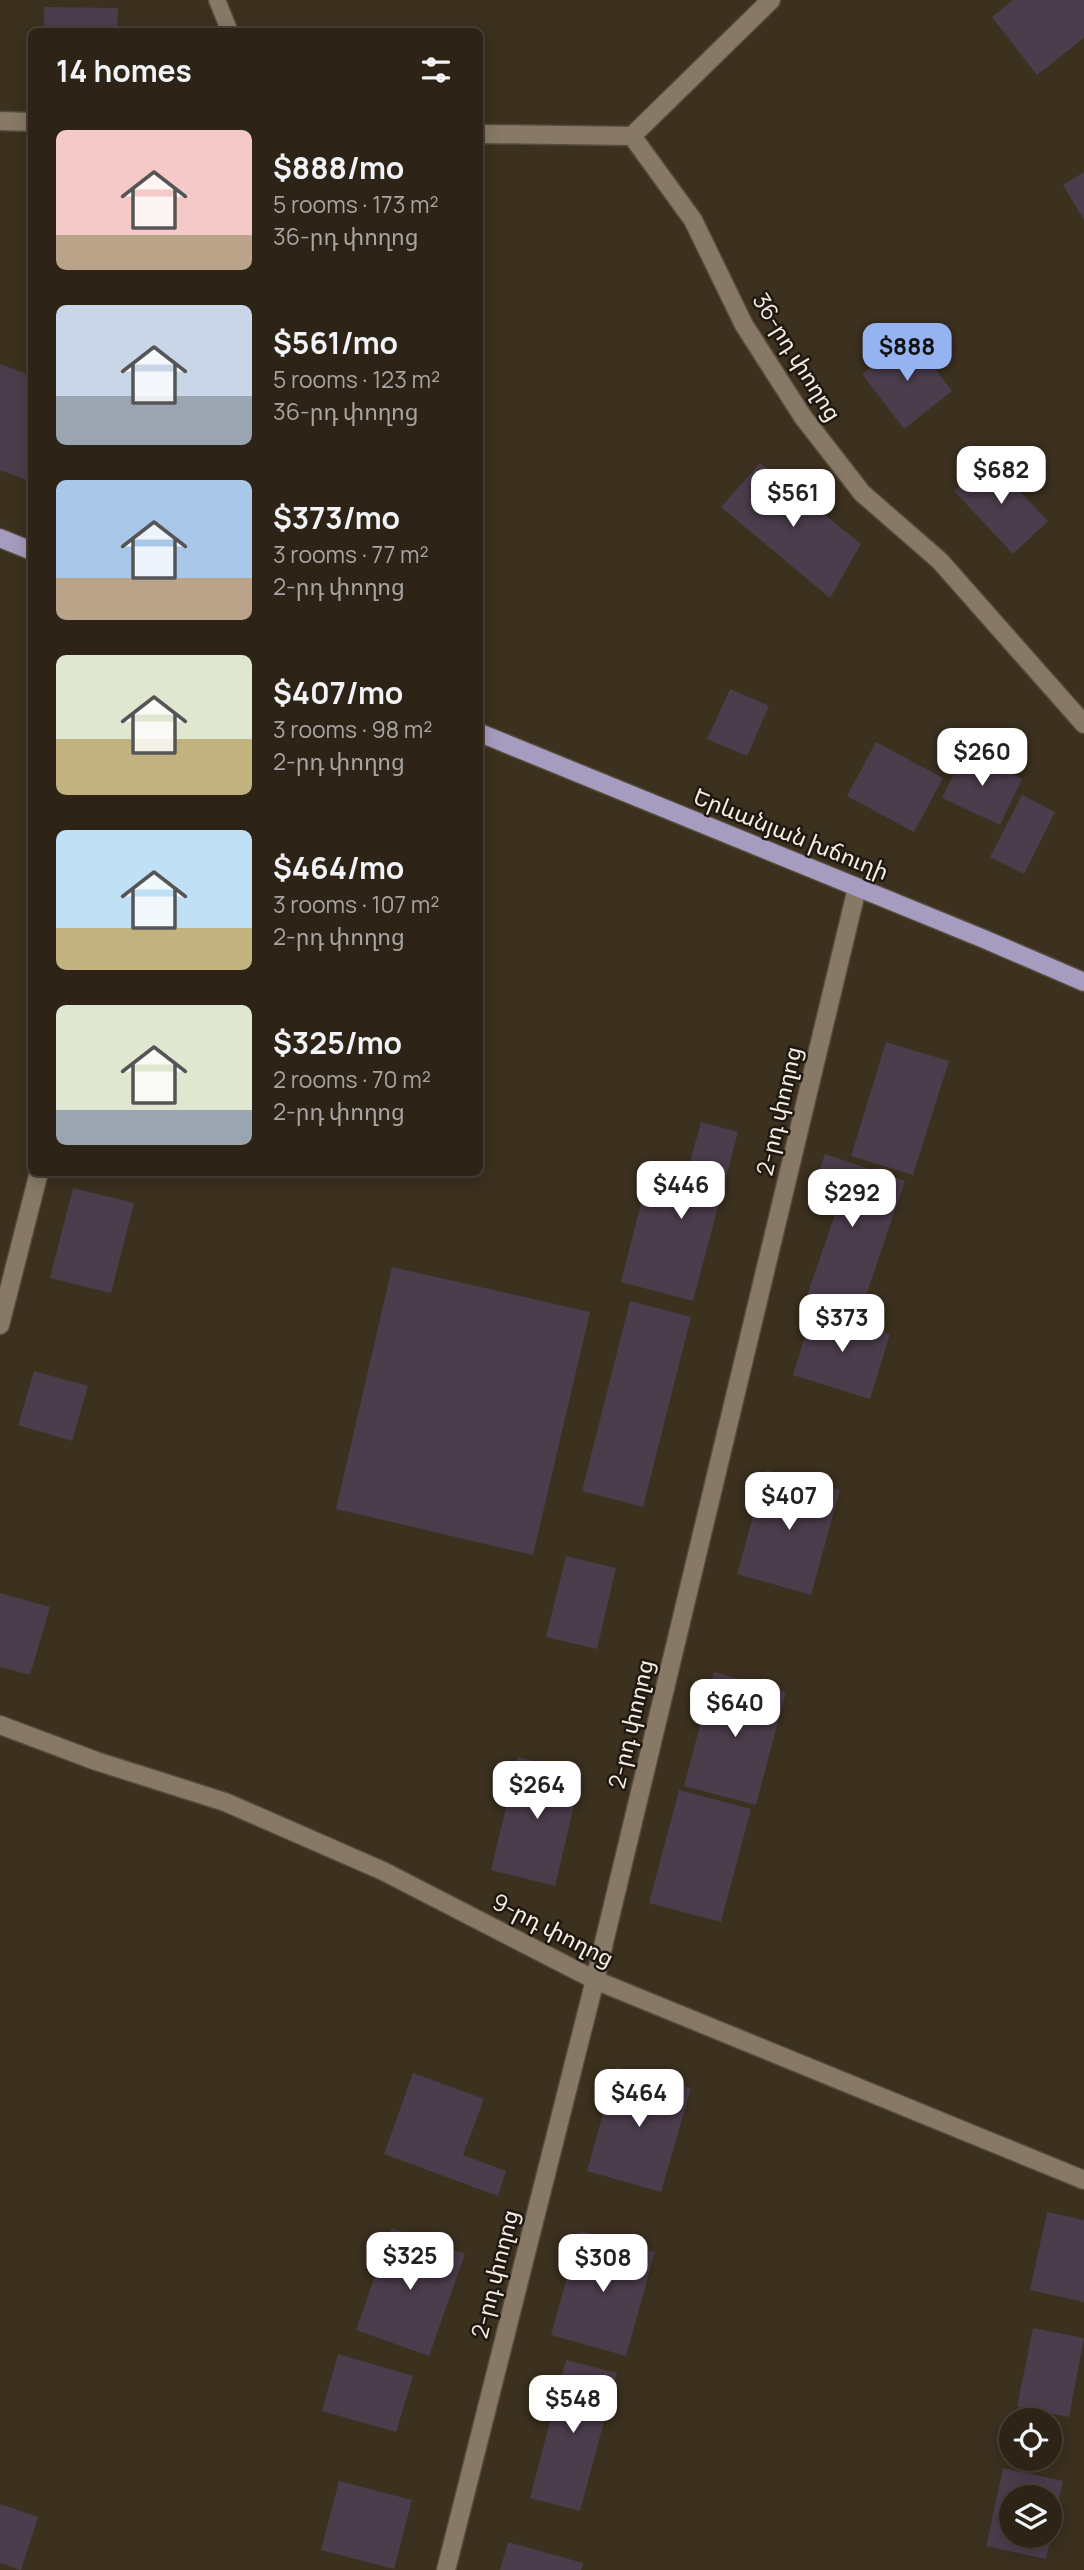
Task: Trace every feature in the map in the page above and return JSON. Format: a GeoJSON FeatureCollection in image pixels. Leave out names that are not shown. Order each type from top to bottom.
{"type":"FeatureCollection","features":[{"type":"Feature","properties":{"kind":"main road"},"geometry":{"type":"LineString","coordinates":[[0,538],[28,549]]}},
{"type":"Feature","properties":{"kind":"main road","name":"Երևանյան խճուղի"},"geometry":{"type":"LineString","coordinates":[[483,734],[1084,982]]}},
{"type":"Feature","properties":{"kind":"street"},"geometry":{"type":"LineString","coordinates":[[483,134],[632,136],[771,0]]}},
{"type":"Feature","properties":{"kind":"street"},"geometry":{"type":"LineString","coordinates":[[0,121],[28,122]]}},
{"type":"Feature","properties":{"kind":"street","name":"36-րդ փողոց"},"geometry":{"type":"LineString","coordinates":[[632,136],[693,220],[744,325],[803,417],[862,493],[940,561],[1084,724]]}},
{"type":"Feature","properties":{"kind":"street","name":"2-րդ փողոց"},"geometry":{"type":"LineString","coordinates":[[446,2570],[595,1980],[858,888]]}},
{"type":"Feature","properties":{"kind":"street"},"geometry":{"type":"LineString","coordinates":[[0,1325],[38,1176]]}},
{"type":"Feature","properties":{"kind":"street","name":"9-րդ փողոց"},"geometry":{"type":"LineString","coordinates":[[0,1726],[96,1761],[225,1802],[383,1871],[595,1980],[1084,2180]]}},
{"type":"Feature","properties":{"kind":"lane"},"geometry":{"type":"LineString","coordinates":[[218,0],[228,28]]}},
{"type":"Feature","properties":{"kind":"building"},"geometry":{"type":"Polygon","coordinates":[[[1013,0],[1084,0],[1084,38],[1037,75],[992,17],[1013,0]]]}},
{"type":"Feature","properties":{"kind":"building"},"geometry":{"type":"Polygon","coordinates":[[[44,7],[118,8],[117,28],[44,28],[44,7]]]}},
{"type":"Feature","properties":{"kind":"building"},"geometry":{"type":"Polygon","coordinates":[[[1084,172],[1084,220],[1063,185],[1084,172]]]}},
{"type":"Feature","properties":{"kind":"building"},"geometry":{"type":"Polygon","coordinates":[[[910,337],[952,391],[904,429],[862,374],[910,337]]]}},
{"type":"Feature","properties":{"kind":"building"},"geometry":{"type":"Polygon","coordinates":[[[0,364],[28,374],[28,480],[0,470],[0,364]]]}},
{"type":"Feature","properties":{"kind":"building"},"geometry":{"type":"Polygon","coordinates":[[[988,458],[1048,521],[1013,554],[954,491],[988,458]]]}},
{"type":"Feature","properties":{"kind":"building"},"geometry":{"type":"Polygon","coordinates":[[[760,463],[861,544],[830,598],[721,507],[760,463]]]}},
{"type":"Feature","properties":{"kind":"building"},"geometry":{"type":"Polygon","coordinates":[[[730,689],[769,706],[747,756],[707,739],[730,689]]]}},
{"type":"Feature","properties":{"kind":"building"},"geometry":{"type":"Polygon","coordinates":[[[876,742],[943,778],[914,832],[847,796],[876,742]]]}},
{"type":"Feature","properties":{"kind":"building"},"geometry":{"type":"Polygon","coordinates":[[[965,751],[1022,779],[1000,825],[942,798],[965,751]]]}},
{"type":"Feature","properties":{"kind":"building"},"geometry":{"type":"Polygon","coordinates":[[[1022,795],[1055,812],[1024,874],[990,857],[1022,795]]]}},
{"type":"Feature","properties":{"kind":"building"},"geometry":{"type":"Polygon","coordinates":[[[886,1042],[949,1061],[913,1175],[851,1156],[886,1042]]]}},
{"type":"Feature","properties":{"kind":"building"},"geometry":{"type":"Polygon","coordinates":[[[701,1122],[738,1132],[693,1301],[621,1282],[645,1188],[680,1198],[701,1122]]]}},
{"type":"Feature","properties":{"kind":"building"},"geometry":{"type":"Polygon","coordinates":[[[825,1154],[905,1181],[860,1313],[807,1296],[835,1214],[808,1204],[825,1154]]]}},
{"type":"Feature","properties":{"kind":"building"},"geometry":{"type":"Polygon","coordinates":[[[73,1188],[134,1203],[111,1293],[50,1278],[73,1188]]]}},
{"type":"Feature","properties":{"kind":"building"},"geometry":{"type":"Polygon","coordinates":[[[392,1267],[590,1312],[533,1555],[336,1509],[392,1267]]]}},
{"type":"Feature","properties":{"kind":"building"},"geometry":{"type":"Polygon","coordinates":[[[630,1301],[691,1317],[643,1507],[582,1491],[630,1301]]]}},
{"type":"Feature","properties":{"kind":"building"},"geometry":{"type":"Polygon","coordinates":[[[813,1310],[890,1334],[870,1399],[793,1375],[813,1310]]]}},
{"type":"Feature","properties":{"kind":"building"},"geometry":{"type":"Polygon","coordinates":[[[34,1371],[88,1386],[72,1441],[18,1425],[34,1371]]]}},
{"type":"Feature","properties":{"kind":"building"},"geometry":{"type":"Polygon","coordinates":[[[766,1470],[840,1490],[811,1595],[737,1574],[766,1470]]]}},
{"type":"Feature","properties":{"kind":"building"},"geometry":{"type":"Polygon","coordinates":[[[566,1556],[616,1568],[597,1649],[546,1637],[566,1556]]]}},
{"type":"Feature","properties":{"kind":"building"},"geometry":{"type":"Polygon","coordinates":[[[0,1593],[50,1607],[30,1675],[0,1667],[0,1593]]]}},
{"type":"Feature","properties":{"kind":"building"},"geometry":{"type":"Polygon","coordinates":[[[714,1672],[786,1692],[756,1805],[684,1786],[714,1672]]]}},
{"type":"Feature","properties":{"kind":"building"},"geometry":{"type":"Polygon","coordinates":[[[518,1757],[582,1772],[555,1886],[491,1870],[518,1757]]]}},
{"type":"Feature","properties":{"kind":"building"},"geometry":{"type":"Polygon","coordinates":[[[679,1790],[751,1809],[721,1922],[649,1903],[679,1790]]]}},
{"type":"Feature","properties":{"kind":"building"},"geometry":{"type":"Polygon","coordinates":[[[616,2067],[691,2088],[661,2192],[587,2171],[616,2067]]]}},
{"type":"Feature","properties":{"kind":"building"},"geometry":{"type":"Polygon","coordinates":[[[413,2073],[484,2099],[463,2155],[506,2171],[498,2196],[384,2154],[413,2073]]]}},
{"type":"Feature","properties":{"kind":"building"},"geometry":{"type":"Polygon","coordinates":[[[1047,2212],[1084,2220],[1084,2302],[1030,2290],[1047,2212]]]}},
{"type":"Feature","properties":{"kind":"building"},"geometry":{"type":"Polygon","coordinates":[[[392,2228],[465,2254],[429,2356],[356,2330],[392,2228]]]}},
{"type":"Feature","properties":{"kind":"building"},"geometry":{"type":"Polygon","coordinates":[[[580,2231],[655,2252],[626,2356],[551,2335],[580,2231]]]}},
{"type":"Feature","properties":{"kind":"building"},"geometry":{"type":"Polygon","coordinates":[[[1033,2328],[1084,2338],[1069,2417],[1062,2416],[1062,2408],[1017,2407],[1033,2328]]]}},
{"type":"Feature","properties":{"kind":"building"},"geometry":{"type":"Polygon","coordinates":[[[338,2354],[413,2376],[396,2432],[322,2411],[338,2354]]]}},
{"type":"Feature","properties":{"kind":"building"},"geometry":{"type":"Polygon","coordinates":[[[566,2360],[617,2373],[580,2511],[530,2498],[566,2360]]]}},
{"type":"Feature","properties":{"kind":"building"},"geometry":{"type":"Polygon","coordinates":[[[1002,2471],[1017,2471],[1063,2481],[1062,2486],[999,2485],[1002,2471]]]}},
{"type":"Feature","properties":{"kind":"building"},"geometry":{"type":"Polygon","coordinates":[[[339,2481],[412,2500],[394,2569],[321,2550],[339,2481]]]}},
{"type":"Feature","properties":{"kind":"building"},"geometry":{"type":"Polygon","coordinates":[[[999,2486],[999,2548],[1048,2548],[1046,2559],[986,2546],[999,2486]]]}},
{"type":"Feature","properties":{"kind":"building"},"geometry":{"type":"Polygon","coordinates":[[[0,2504],[38,2517],[21,2570],[0,2563],[0,2504]]]}},
{"type":"Feature","properties":{"kind":"building"},"geometry":{"type":"Polygon","coordinates":[[[508,2542],[583,2563],[581,2570],[500,2570],[508,2542]]]}}]}
